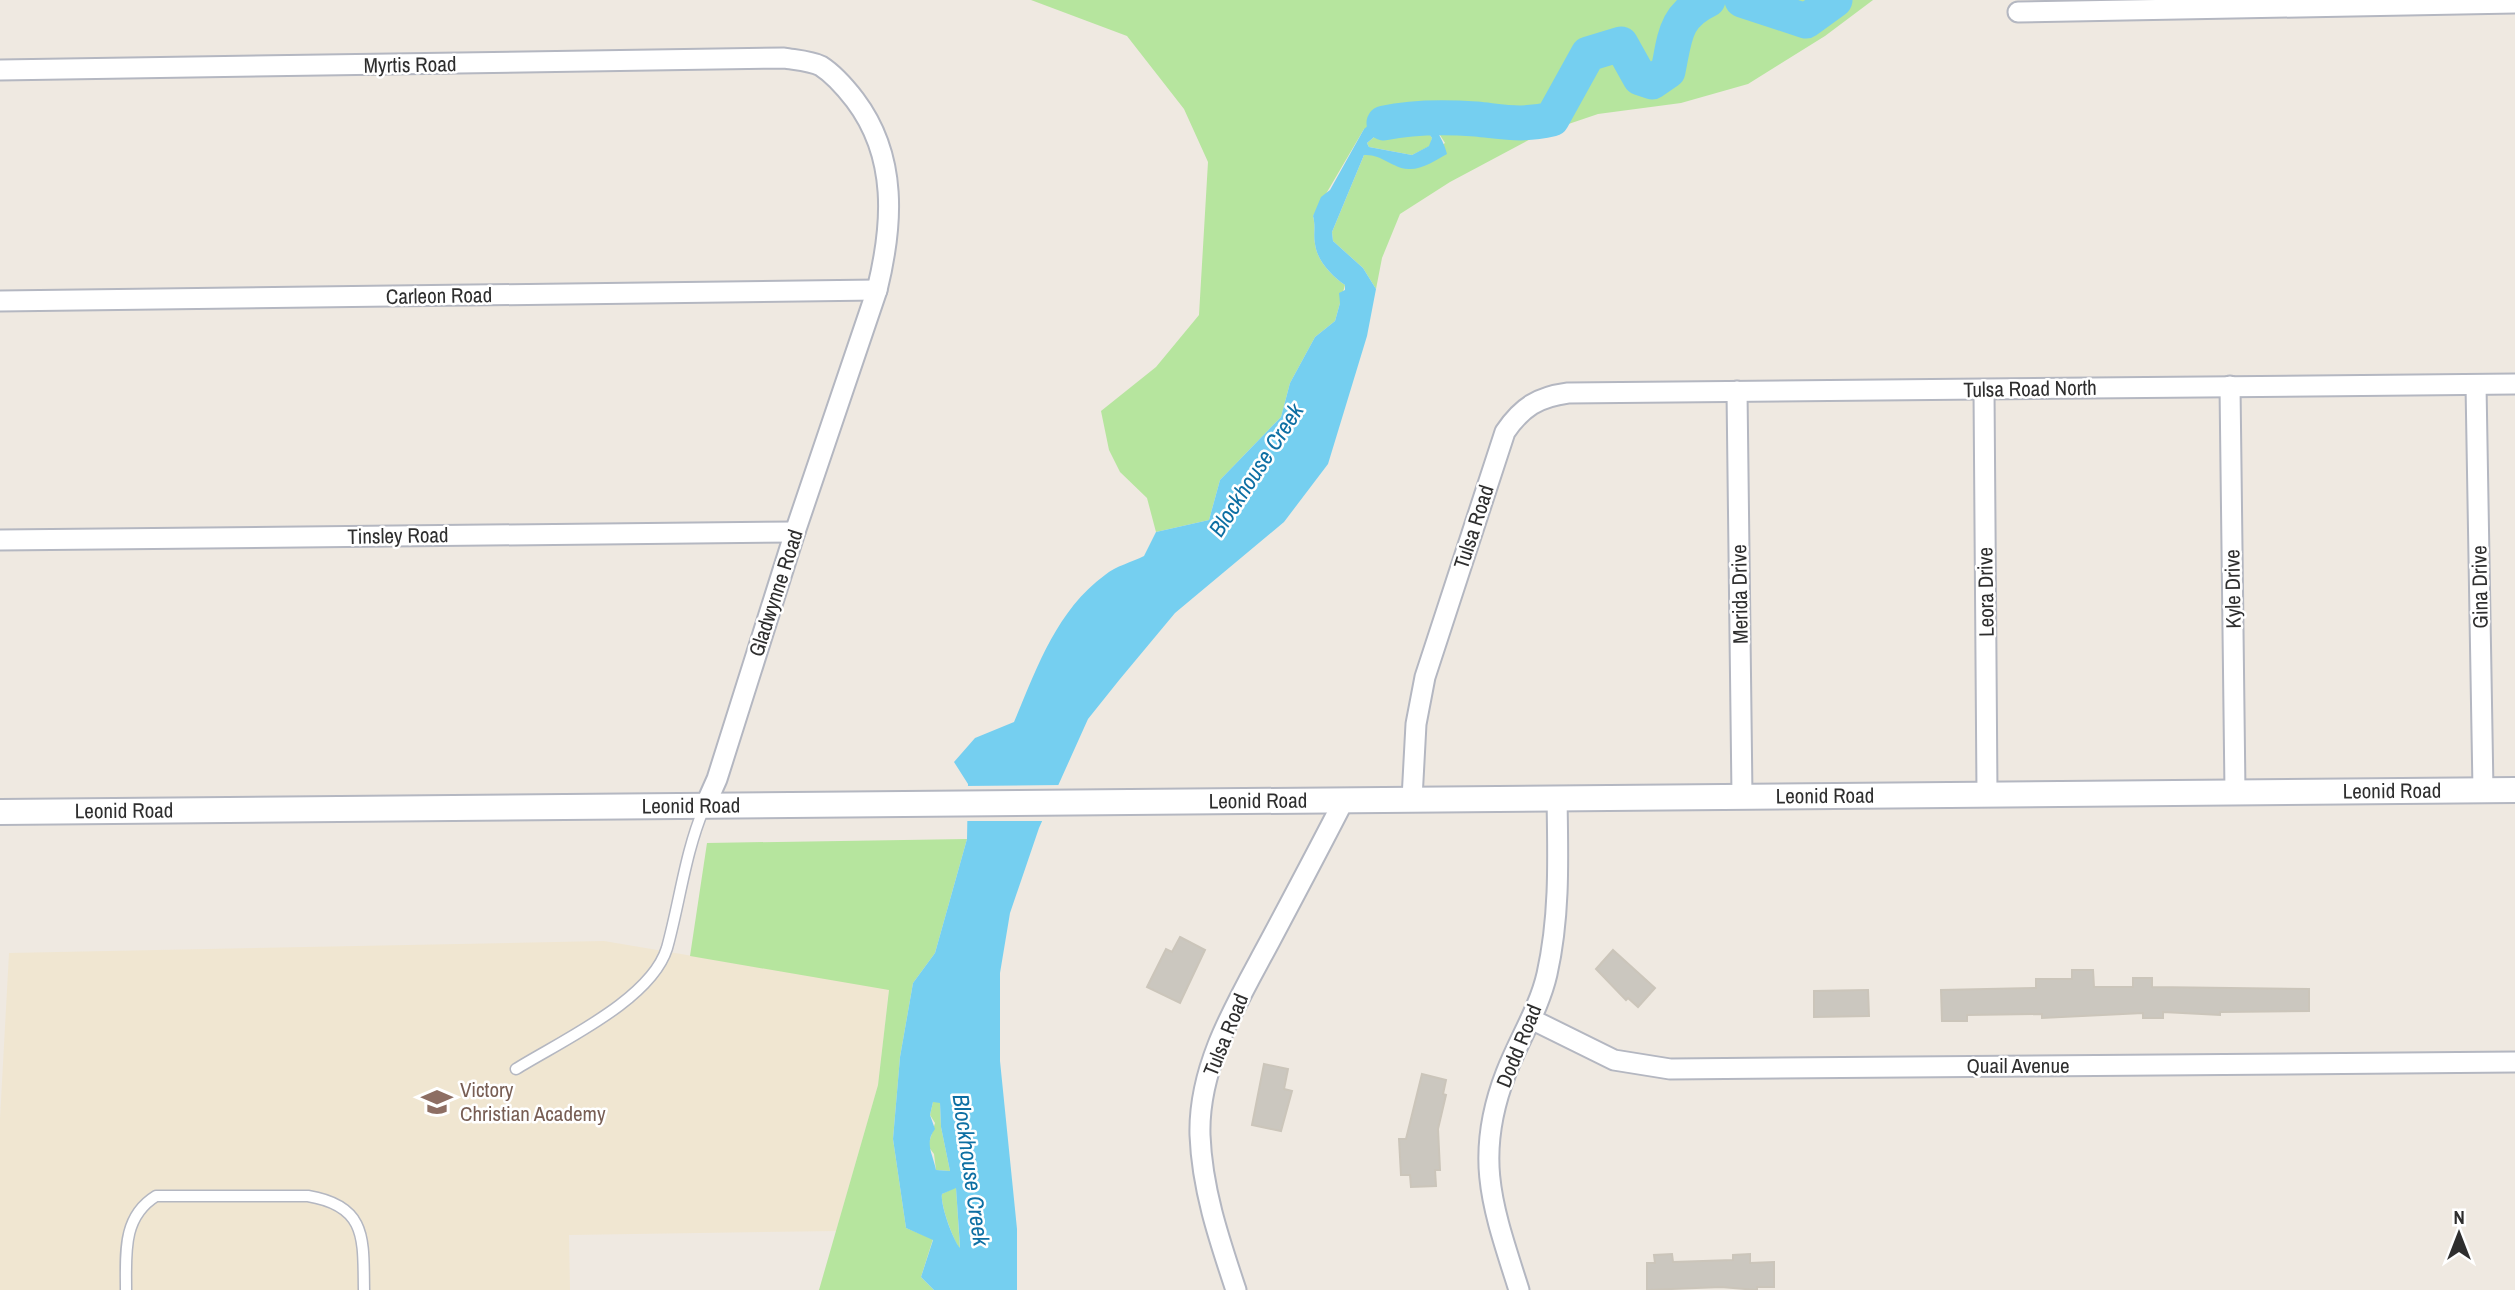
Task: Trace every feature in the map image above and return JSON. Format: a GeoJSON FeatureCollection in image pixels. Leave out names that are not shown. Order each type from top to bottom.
{"type":"FeatureCollection","features":[{"type":"Feature","properties":{"kind":"street"},"geometry":{"type":"LineString","coordinates":[[2018,12],[2515,3]]}},
{"type":"Feature","properties":{"kind":"street","name":"Myrtis Road"},"geometry":{"type":"LineString","coordinates":[[0,69],[784,58],[819,65]]}},
{"type":"Feature","properties":{"kind":"street","name":"Gladwynne Road"},"geometry":{"type":"LineString","coordinates":[[705,806],[717,779],[795,532],[877,290],[890,214],[889,185],[866,115],[841,82],[819,65]]}},
{"type":"Feature","properties":{"kind":"street","name":"Carleon Road"},"geometry":{"type":"LineString","coordinates":[[0,301],[877,290]]}},
{"type":"Feature","properties":{"kind":"street","name":"Tulsa Road North"},"geometry":{"type":"LineString","coordinates":[[1546,396],[1737,391],[2515,384]]}},
{"type":"Feature","properties":{"kind":"street","name":"Gina Drive"},"geometry":{"type":"LineString","coordinates":[[2476,385],[2483,790]]}},
{"type":"Feature","properties":{"kind":"street","name":"Kyle Drive"},"geometry":{"type":"LineString","coordinates":[[2230,386],[2235,792]]}},
{"type":"Feature","properties":{"kind":"street","name":"Leora Drive"},"geometry":{"type":"LineString","coordinates":[[1984,390],[1987,794]]}},
{"type":"Feature","properties":{"kind":"street","name":"Merida Drive"},"geometry":{"type":"LineString","coordinates":[[1737,391],[1742,796]]}},
{"type":"Feature","properties":{"kind":"street","name":"Tulsa Road"},"geometry":{"type":"LineString","coordinates":[[1412,799],[1416,724],[1425,677],[1497,458],[1506,432],[1516,416],[1530,404],[1546,396]]}},
{"type":"Feature","properties":{"kind":"street","name":"Tinsley Road"},"geometry":{"type":"LineString","coordinates":[[0,540],[795,532]]}},
{"type":"Feature","properties":{"kind":"street","name":"Leonid Road"},"geometry":{"type":"LineString","coordinates":[[0,812],[2515,790]]}},
{"type":"Feature","properties":{"kind":"street","name":"Dodd Road"},"geometry":{"type":"LineString","coordinates":[[1519,1290],[1493,1208],[1488,1175],[1488,1142],[1506,1072],[1531,1019],[1546,978],[1553,944],[1558,906],[1557,799]]}},
{"type":"Feature","properties":{"kind":"street","name":"Tulsa Road"},"geometry":{"type":"LineString","coordinates":[[1236,1290],[1214,1222],[1202,1161],[1202,1104],[1208,1074],[1229,1019],[1344,800]]}},
{"type":"Feature","properties":{"kind":"street","name":"Quail Avenue"},"geometry":{"type":"LineString","coordinates":[[1531,1019],[1614,1060],[1670,1069],[2515,1062]]}},
{"type":"Feature","properties":{"kind":"lane","name":"Gladwynne Road"},"geometry":{"type":"LineString","coordinates":[[516,1069],[630,998],[647,982],[666,951],[694,832],[705,806]]}},
{"type":"Feature","properties":{"kind":"lane"},"geometry":{"type":"LineString","coordinates":[[126,1290],[126,1241],[142,1204],[156,1196],[308,1196],[332,1200],[357,1222],[363,1237],[363,1290]]}},
{"type":"Feature","properties":{"kind":"shaded area","name":"Victory Christian Academy"},"geometry":{"type":"Polygon","coordinates":[[[604,941],[889,989],[878,1085],[836,1231],[569,1235],[570,1290],[0,1290],[0,1119],[9,953],[604,941]]]}},
{"type":"Feature","properties":{"kind":"green space"},"geometry":{"type":"Polygon","coordinates":[[[1031,0],[1873,0],[1825,36],[1748,84],[1681,103],[1598,114],[1542,133],[1450,182],[1400,214],[1382,258],[1376,289],[1363,268],[1333,241],[1332,232],[1364,155],[1376,155],[1408,169],[1445,143],[1428,116],[1364,129],[1313,216],[1316,250],[1330,273],[1345,285],[1335,321],[1315,337],[1290,383],[1281,417],[1220,480],[1209,520],[1156,532],[1147,498],[1120,472],[1109,450],[1101,411],[1156,367],[1199,315],[1208,162],[1184,109],[1127,36],[1031,0]]]}},
{"type":"Feature","properties":{"kind":"green space"},"geometry":{"type":"Polygon","coordinates":[[[1397,125],[1424,127],[1432,138],[1430,146],[1412,155],[1369,147],[1367,143],[1380,132],[1389,137],[1392,128],[1397,125]]]}},
{"type":"Feature","properties":{"kind":"green space"},"geometry":{"type":"Polygon","coordinates":[[[967,839],[935,953],[913,983],[900,1057],[893,1139],[906,1228],[933,1239],[921,1277],[934,1290],[819,1290],[878,1085],[889,990],[690,956],[707,843],[967,839]]]}},
{"type":"Feature","properties":{"kind":"green space"},"geometry":{"type":"Polygon","coordinates":[[[933,1102],[940,1102],[941,1127],[950,1171],[936,1170],[934,1154],[928,1146],[935,1123],[930,1115],[933,1102]]]}},
{"type":"Feature","properties":{"kind":"green space"},"geometry":{"type":"Polygon","coordinates":[[[956,1187],[960,1249],[948,1222],[942,1199],[942,1194],[956,1187]]]}},
{"type":"Feature","properties":{"kind":"water"},"geometry":{"type":"Polygon","coordinates":[[[1417,106],[1435,128],[1447,154],[1413,169],[1364,155],[1332,232],[1333,241],[1363,268],[1376,289],[1367,336],[1328,464],[1284,522],[1175,613],[1088,719],[1039,828],[1010,913],[1000,973],[1000,1061],[1017,1229],[1017,1290],[934,1290],[921,1277],[933,1240],[906,1228],[893,1139],[900,1057],[913,983],[935,953],[967,839],[968,784],[954,762],[975,738],[1014,722],[1050,642],[1073,606],[1088,589],[1109,572],[1144,556],[1156,532],[1209,520],[1220,480],[1281,417],[1290,383],[1315,337],[1335,321],[1340,303],[1339,293],[1345,290],[1345,285],[1330,273],[1316,250],[1313,216],[1321,197],[1330,190],[1364,129],[1376,119],[1417,106]],[[1397,125],[1392,128],[1395,137],[1380,132],[1367,143],[1369,147],[1412,155],[1429,146],[1432,138],[1424,127],[1410,131],[1407,126],[1397,125]],[[933,1102],[930,1115],[935,1129],[930,1139],[930,1149],[936,1170],[950,1171],[941,1127],[940,1103],[933,1102]],[[956,1188],[942,1194],[948,1222],[960,1248],[956,1188]]]}},
{"type":"Feature","properties":{"kind":"pier"},"geometry":{"type":"Polygon","coordinates":[[[1062,785],[1046,821],[964,821],[965,786],[1062,785]]]}},
{"type":"Feature","properties":{"kind":"building"},"geometry":{"type":"Polygon","coordinates":[[[1180,937],[1205,950],[1180,1003],[1147,987],[1166,949],[1172,952],[1180,937]]]}},
{"type":"Feature","properties":{"kind":"building"},"geometry":{"type":"Polygon","coordinates":[[[1613,950],[1655,988],[1638,1007],[1628,998],[1626,1000],[1596,969],[1613,950]]]}},
{"type":"Feature","properties":{"kind":"building"},"geometry":{"type":"Polygon","coordinates":[[[2072,970],[2093,970],[2094,987],[2133,987],[2133,978],[2152,978],[2152,987],[2309,989],[2309,1011],[2220,1012],[2220,1015],[2163,1012],[2163,1018],[2143,1018],[2143,1013],[2042,1018],[2042,1014],[1967,1015],[1967,1021],[1942,1021],[1941,990],[2036,988],[2036,979],[2072,979],[2072,970]]]}},
{"type":"Feature","properties":{"kind":"building"},"geometry":{"type":"Polygon","coordinates":[[[1868,990],[1869,1016],[1814,1017],[1814,991],[1868,990]]]}},
{"type":"Feature","properties":{"kind":"building"},"geometry":{"type":"Polygon","coordinates":[[[1264,1064],[1288,1069],[1284,1089],[1292,1091],[1281,1131],[1252,1125],[1264,1064]]]}},
{"type":"Feature","properties":{"kind":"building"},"geometry":{"type":"Polygon","coordinates":[[[1422,1074],[1446,1080],[1443,1094],[1446,1095],[1438,1129],[1440,1170],[1435,1170],[1436,1186],[1411,1187],[1410,1175],[1401,1175],[1399,1139],[1406,1139],[1422,1074]]]}},
{"type":"Feature","properties":{"kind":"building"},"geometry":{"type":"Polygon","coordinates":[[[1672,1254],[1673,1262],[1733,1260],[1733,1255],[1750,1254],[1750,1263],[1774,1262],[1774,1287],[1757,1287],[1757,1290],[1721,1287],[1647,1290],[1647,1263],[1655,1263],[1654,1255],[1672,1254]]]}},
{"type":"Feature","properties":{"kind":"waterway","name":"Blockhouse Creek"},"geometry":{"type":"LineString","coordinates":[[1384,123],[1430,118],[1523,123],[1552,119],[1588,54],[1621,44],[1640,78],[1652,82],[1668,71],[1675,38],[1682,21],[1688,13],[1708,0]]}},
{"type":"Feature","properties":{"kind":"waterway","name":"Blockhouse Creek"},"geometry":{"type":"LineString","coordinates":[[1742,0],[1806,21],[1835,0]]}},
{"type":"Feature","properties":{"kind":"place","name":"Victory Christian Academy"},"geometry":{"type":"Point","coordinates":[437,1102]}}]}
